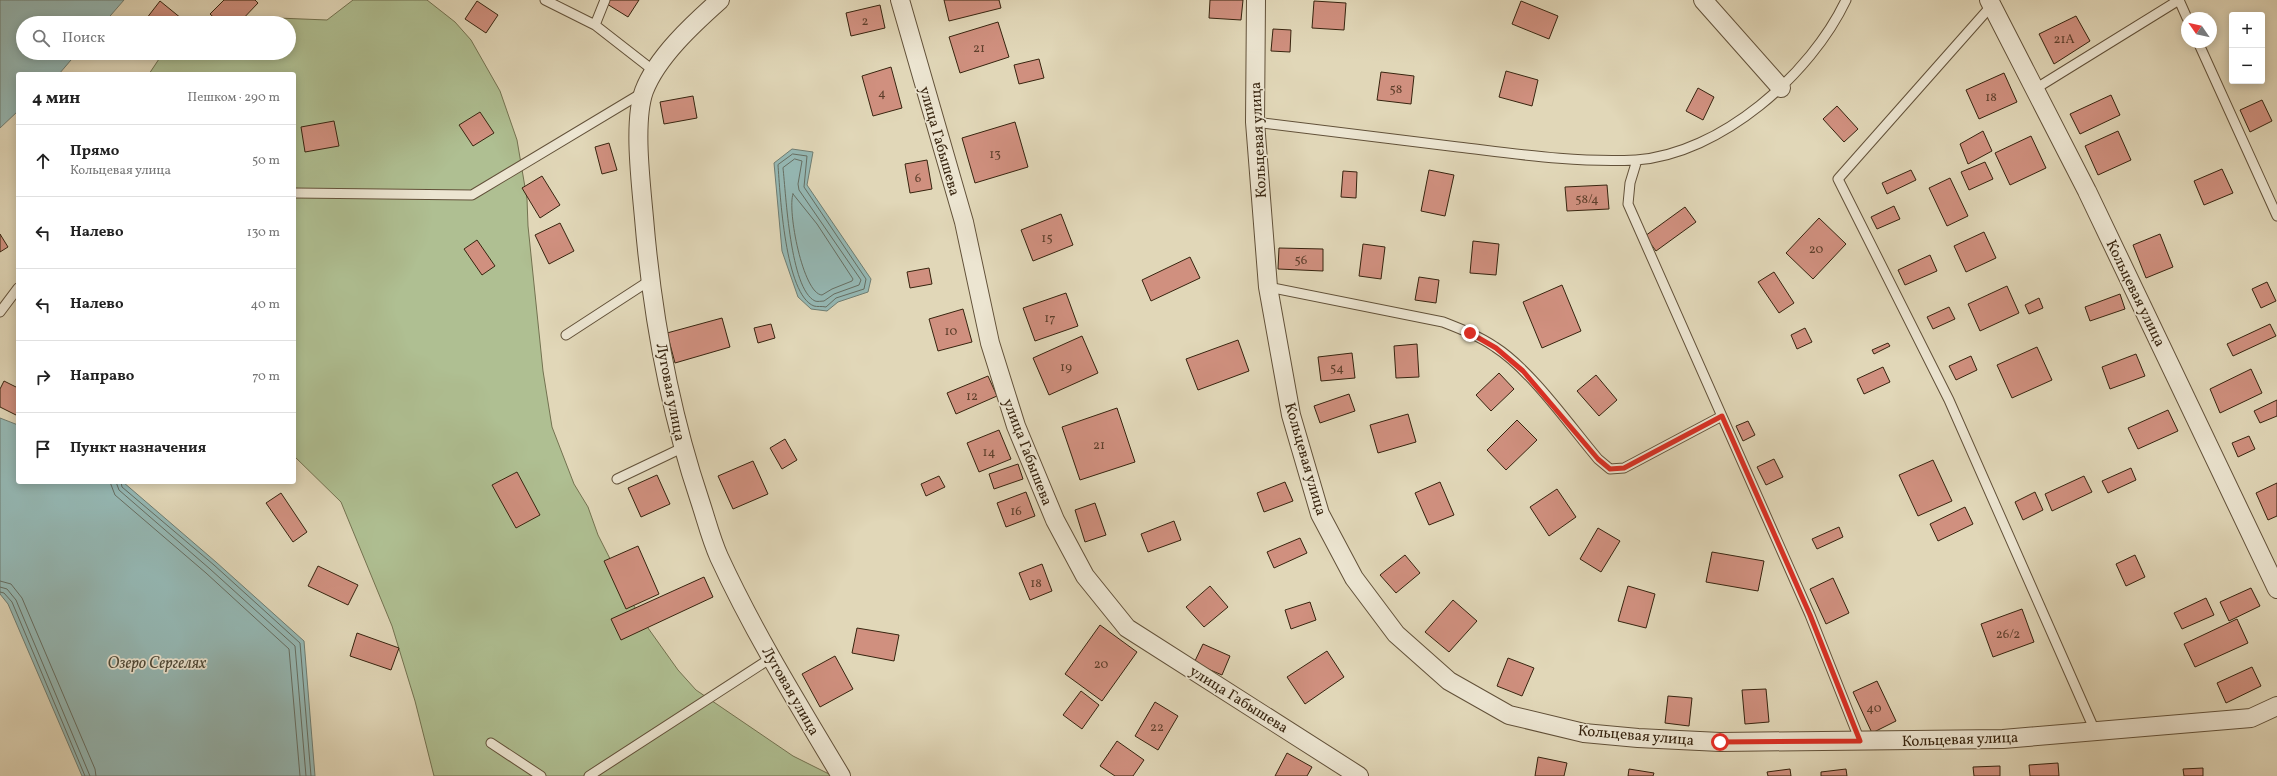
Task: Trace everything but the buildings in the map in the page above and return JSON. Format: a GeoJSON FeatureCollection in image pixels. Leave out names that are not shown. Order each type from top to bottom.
{"type":"FeatureCollection","features":[{"type":"Feature","properties":{"kind":"street","name":"Луговая улица"},"geometry":{"type":"LineString","coordinates":[[720,0],[686,33],[654,71],[644,92],[640,118],[639,154],[649,280],[682,448],[718,555],[771,658],[841,776]]}},
{"type":"Feature","properties":{"kind":"street","name":"улица Габышева"},"geometry":{"type":"LineString","coordinates":[[900,0],[964,222],[990,343],[1016,426],[1055,520],[1085,576],[1127,628],[1356,773]]}},
{"type":"Feature","properties":{"kind":"street","name":"Кольцевая улица"},"geometry":{"type":"LineString","coordinates":[[1256,0],[1254,122],[1268,287],[1291,415],[1320,514],[1354,578],[1396,634],[1449,681],[1509,715],[1584,733],[1720,742],[2003,738],[2251,718],[2277,706]]}},
{"type":"Feature","properties":{"kind":"street"},"geometry":{"type":"LineString","coordinates":[[1703,0],[1781,88]]}},
{"type":"Feature","properties":{"kind":"street","name":"Кольцевая улица"},"geometry":{"type":"LineString","coordinates":[[1991,2],[2087,190],[2277,589]]}},
{"type":"Feature","properties":{"kind":"lane"},"geometry":{"type":"LineString","coordinates":[[545,0],[595,25],[654,71]]}},
{"type":"Feature","properties":{"kind":"lane"},"geometry":{"type":"LineString","coordinates":[[595,25],[605,0]]}},
{"type":"Feature","properties":{"kind":"lane"},"geometry":{"type":"LineString","coordinates":[[1254,122],[1567,160],[1637,160],[1678,151],[1704,140],[1746,117],[1781,88],[1812,55],[1837,19],[1846,0]]}},
{"type":"Feature","properties":{"kind":"lane"},"geometry":{"type":"LineString","coordinates":[[2035,88],[2179,0],[2184,12]]}},
{"type":"Feature","properties":{"kind":"lane"},"geometry":{"type":"LineString","coordinates":[[1991,2],[1838,179],[1949,400],[2095,731]]}},
{"type":"Feature","properties":{"kind":"lane"},"geometry":{"type":"LineString","coordinates":[[2201,48],[2277,216]]}},
{"type":"Feature","properties":{"kind":"lane"},"geometry":{"type":"LineString","coordinates":[[296,193],[472,195],[644,92]]}},
{"type":"Feature","properties":{"kind":"lane"},"geometry":{"type":"LineString","coordinates":[[1637,160],[1630,183],[1628,204],[1810,615],[1860,741]]}},
{"type":"Feature","properties":{"kind":"lane"},"geometry":{"type":"LineString","coordinates":[[566,335],[649,280]]}},
{"type":"Feature","properties":{"kind":"lane"},"geometry":{"type":"LineString","coordinates":[[1268,287],[1443,322],[1470,333],[1496,348],[1523,371],[1598,459],[1610,469],[1624,468],[1722,416]]}},
{"type":"Feature","properties":{"kind":"lane"},"geometry":{"type":"LineString","coordinates":[[0,312],[16,291]]}},
{"type":"Feature","properties":{"kind":"lane"},"geometry":{"type":"LineString","coordinates":[[617,479],[682,448]]}},
{"type":"Feature","properties":{"kind":"lane"},"geometry":{"type":"LineString","coordinates":[[589,776],[771,658]]}},
{"type":"Feature","properties":{"kind":"lane"},"geometry":{"type":"LineString","coordinates":[[491,742],[541,776]]}},
{"type":"Feature","properties":{"kind":"green space"},"geometry":{"type":"Polygon","coordinates":[[[353,0],[427,0],[455,22],[471,40],[500,91],[517,140],[527,199],[528,226],[543,371],[552,427],[574,484],[588,507],[598,535],[634,606],[678,670],[696,690],[793,756],[833,776],[434,776],[415,701],[392,626],[341,502],[296,458],[296,72],[150,72],[158,60],[296,60],[296,19],[327,20],[353,0]]]}},
{"type":"Feature","properties":{"kind":"water"},"geometry":{"type":"Polygon","coordinates":[[[0,0],[124,0],[110,16],[16,16],[16,60],[71,60],[61,72],[16,72],[16,113],[0,128],[0,0]]]}},
{"type":"Feature","properties":{"kind":"water"},"geometry":{"type":"Polygon","coordinates":[[[792,149],[813,152],[807,185],[871,279],[868,292],[838,302],[827,311],[811,309],[798,297],[782,251],[774,163],[792,149]]]}},
{"type":"Feature","properties":{"kind":"water","name":"Озеро Сергелях"},"geometry":{"type":"Polygon","coordinates":[[[0,418],[16,424],[16,484],[125,484],[216,562],[304,641],[315,776],[82,776],[8,604],[0,594],[0,418]]]}},
{"type":"Feature","properties":{"kind":"route"},"geometry":{"type":"LineString","coordinates":[[1470,333],[1496,348],[1523,371],[1598,459],[1610,469],[1624,468],[1722,416],[1810,615],[1860,741],[1720,742]]}}]}
